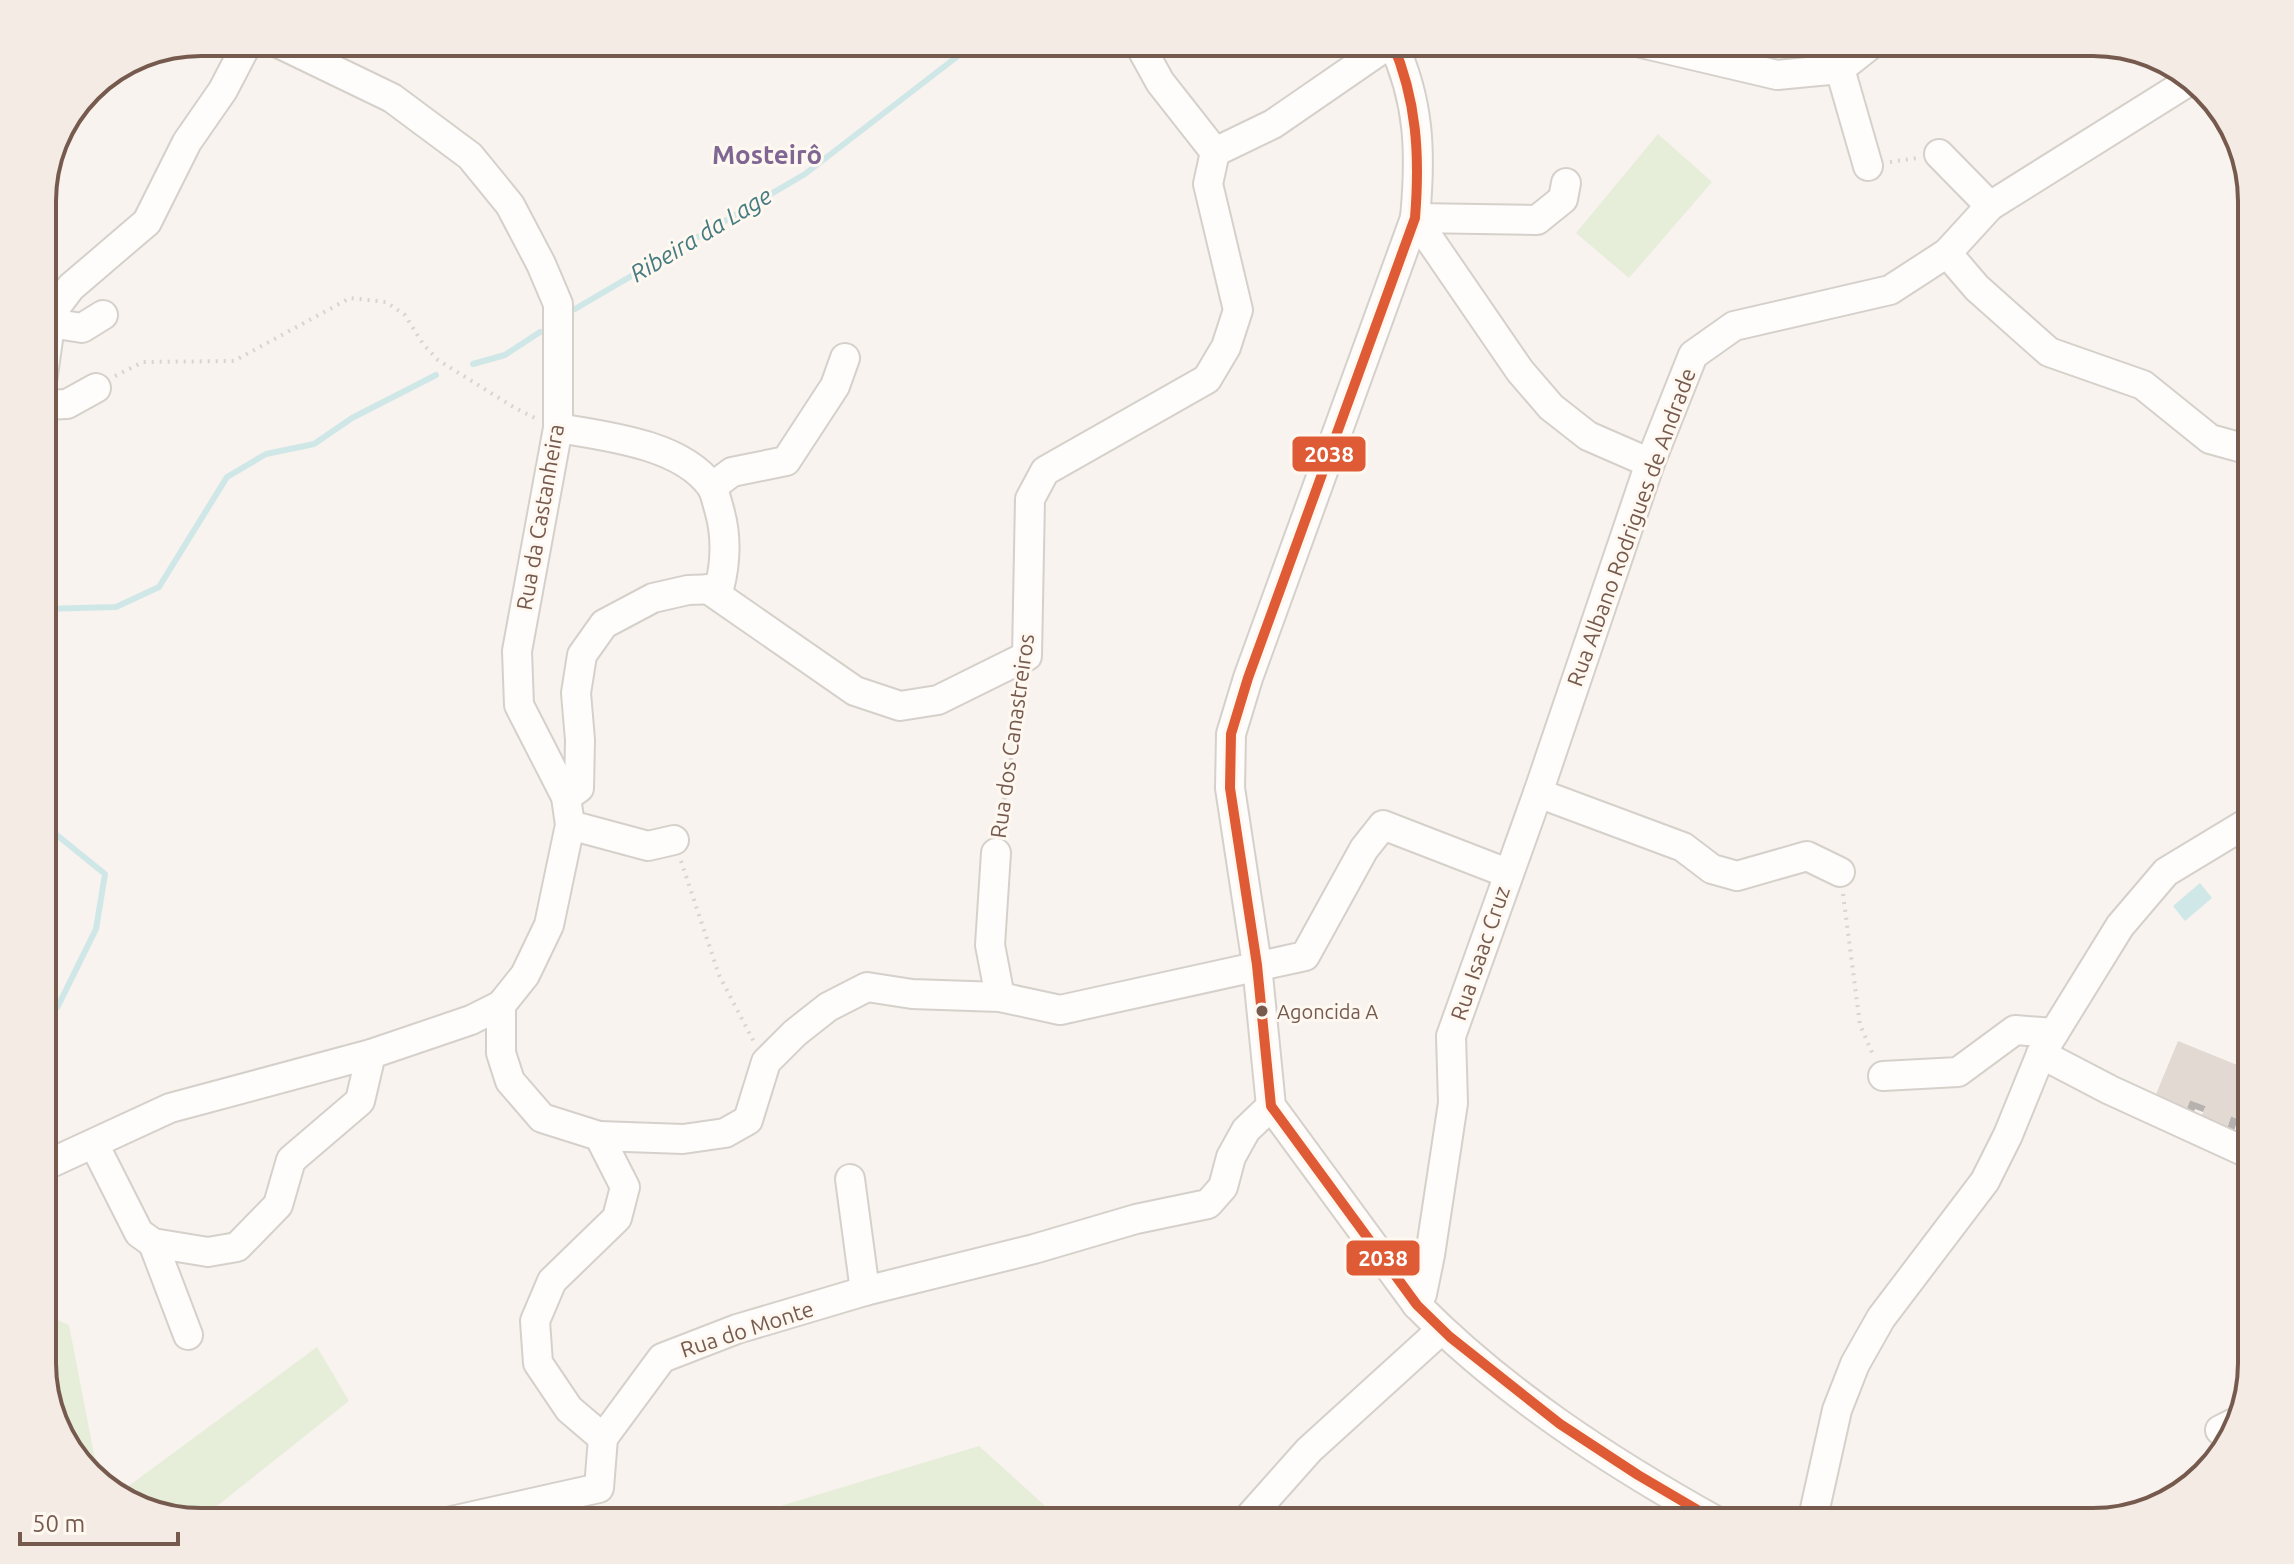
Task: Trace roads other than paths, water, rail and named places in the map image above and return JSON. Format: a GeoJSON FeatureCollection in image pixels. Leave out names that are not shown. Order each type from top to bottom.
{"type":"FeatureCollection","features":[{"type":"Feature","properties":{"kind":"street"},"geometry":{"type":"LineString","coordinates":[[56,299],[147,222],[187,142],[223,90],[241,56]]}},
{"type":"Feature","properties":{"kind":"street","name":"Rua da Castanheira"},"geometry":{"type":"LineString","coordinates":[[305,56],[392,98],[470,156],[510,205],[558,304],[558,428],[517,651],[519,705],[568,811]]}},
{"type":"Feature","properties":{"kind":"street"},"geometry":{"type":"LineString","coordinates":[[1146,56],[1160,82],[1215,152],[1273,124],[1372,56]]}},
{"type":"Feature","properties":{"kind":"street"},"geometry":{"type":"LineString","coordinates":[[1399,56],[1407,73],[1416,115],[1420,167],[1415,218],[1248,678],[1231,734],[1230,788],[1257,965],[1271,1106],[1417,1305],[1441,1330],[1539,1410],[1670,1508]]}},
{"type":"Feature","properties":{"kind":"street"},"geometry":{"type":"LineString","coordinates":[[1696,56],[1777,75],[1840,69],[1856,56]]}},
{"type":"Feature","properties":{"kind":"street"},"geometry":{"type":"LineString","coordinates":[[1840,69],[1868,166]]}},
{"type":"Feature","properties":{"kind":"street","name":"Rua Albano Rodrigues de Andrade"},"geometry":{"type":"LineString","coordinates":[[1538,793],[1650,463],[1693,355],[1734,326],[1890,290],[1947,253],[1990,206],[2181,86]]}},
{"type":"Feature","properties":{"kind":"street","name":"Rua dos Canastreiros"},"geometry":{"type":"LineString","coordinates":[[708,589],[855,691],[900,706],[938,700],[1027,656],[1030,499],[1045,471],[1207,379],[1226,347],[1238,310],[1208,184],[1215,152]]}},
{"type":"Feature","properties":{"kind":"street"},"geometry":{"type":"LineString","coordinates":[[1939,154],[1990,206]]}},
{"type":"Feature","properties":{"kind":"street"},"geometry":{"type":"LineString","coordinates":[[1415,218],[1537,220],[1563,199],[1566,183]]}},
{"type":"Feature","properties":{"kind":"street"},"geometry":{"type":"LineString","coordinates":[[1415,218],[1520,371],[1551,407],[1588,436],[1650,463]]}},
{"type":"Feature","properties":{"kind":"street"},"geometry":{"type":"LineString","coordinates":[[1947,253],[1977,288],[2049,352],[2143,385],[2210,439],[2238,447]]}},
{"type":"Feature","properties":{"kind":"street"},"geometry":{"type":"LineString","coordinates":[[56,308],[82,328],[103,315]]}},
{"type":"Feature","properties":{"kind":"street"},"geometry":{"type":"LineString","coordinates":[[712,487],[732,472],[786,461],[835,386],[845,358]]}},
{"type":"Feature","properties":{"kind":"street"},"geometry":{"type":"LineString","coordinates":[[56,404],[67,404],[96,388]]}},
{"type":"Feature","properties":{"kind":"street"},"geometry":{"type":"LineString","coordinates":[[56,1161],[170,1108],[371,1054],[471,1020],[501,1005],[525,975],[549,925],[568,811],[579,788],[580,740],[576,693],[582,655],[604,624],[653,598],[688,590],[719,589],[725,565],[724,524],[712,487],[691,466],[656,449],[558,428]]}},
{"type":"Feature","properties":{"kind":"street"},"geometry":{"type":"LineString","coordinates":[[1538,793],[1683,847],[1712,869],[1737,876],[1807,856],[1840,872]]}},
{"type":"Feature","properties":{"kind":"street","name":"Rua Isaac Cruz"},"geometry":{"type":"LineString","coordinates":[[1417,1305],[1430,1255],[1453,1103],[1451,1036],[1538,793]]}},
{"type":"Feature","properties":{"kind":"street"},"geometry":{"type":"LineString","coordinates":[[568,811],[648,846],[674,840]]}},
{"type":"Feature","properties":{"kind":"street"},"geometry":{"type":"LineString","coordinates":[[501,1005],[501,1053],[510,1081],[542,1118],[599,1136],[683,1139],[725,1133],[748,1120],[766,1062],[795,1033],[828,1007],[867,987],[912,994],[1000,997],[1060,1010],[1305,956],[1364,849],[1383,825],[1507,873]]}},
{"type":"Feature","properties":{"kind":"street"},"geometry":{"type":"LineString","coordinates":[[1815,1508],[1837,1410],[1855,1364],[1881,1318],[1985,1181],[2048,1044],[2120,926],[2166,872],[2238,828]]}},
{"type":"Feature","properties":{"kind":"street","name":"Rua dos Canastreiros"},"geometry":{"type":"LineString","coordinates":[[996,853],[990,945],[1000,997]]}},
{"type":"Feature","properties":{"kind":"street"},"geometry":{"type":"LineString","coordinates":[[1883,1076],[1958,1072],[2015,1030],[2048,1044],[2110,1090],[2238,1149]]}},
{"type":"Feature","properties":{"kind":"street"},"geometry":{"type":"LineString","coordinates":[[94,1144],[139,1233],[153,1243],[208,1252],[237,1247],[278,1205],[291,1160],[360,1101],[371,1054]]}},
{"type":"Feature","properties":{"kind":"street","name":"Rua do Monte"},"geometry":{"type":"LineString","coordinates":[[603,1438],[662,1358],[737,1329],[865,1291],[1034,1249],[1136,1219],[1208,1204],[1223,1187],[1231,1157],[1246,1130],[1271,1106]]}},
{"type":"Feature","properties":{"kind":"street"},"geometry":{"type":"LineString","coordinates":[[510,1508],[599,1488],[603,1438],[569,1409],[538,1363],[535,1321],[552,1281],[617,1218],[625,1187],[599,1136]]}},
{"type":"Feature","properties":{"kind":"street"},"geometry":{"type":"LineString","coordinates":[[850,1179],[865,1291]]}},
{"type":"Feature","properties":{"kind":"street"},"geometry":{"type":"LineString","coordinates":[[153,1243],[188,1335]]}},
{"type":"Feature","properties":{"kind":"street"},"geometry":{"type":"LineString","coordinates":[[1257,1508],[1309,1450],[1441,1330]]}},
{"type":"Feature","properties":{"kind":"waterway","name":"Ribeira da Lage"},"geometry":{"type":"LineString","coordinates":[[575,309],[805,174],[958,56]]}},
{"type":"Feature","properties":{"kind":"waterway","name":"Ribeira da Lage"},"geometry":{"type":"LineString","coordinates":[[473,364],[505,355],[540,332]]}},
{"type":"Feature","properties":{"kind":"waterway","name":"Ribeira da Lage"},"geometry":{"type":"LineString","coordinates":[[56,609],[116,607],[159,587],[227,477],[266,454],[314,444],[352,418],[436,375]]}},
{"type":"Feature","properties":{"kind":"waterway","name":"Ribeira da Lage"},"geometry":{"type":"LineString","coordinates":[[56,834],[105,874],[96,929],[56,1008]]}},
{"type":"Feature","properties":{"kind":"place","name":"Agoncida A"},"geometry":{"type":"Point","coordinates":[1262,1011]}},
{"type":"Feature","properties":{"kind":"district","name":"Mosteirô"},"geometry":{"type":"Point","coordinates":[767,155]}}]}
